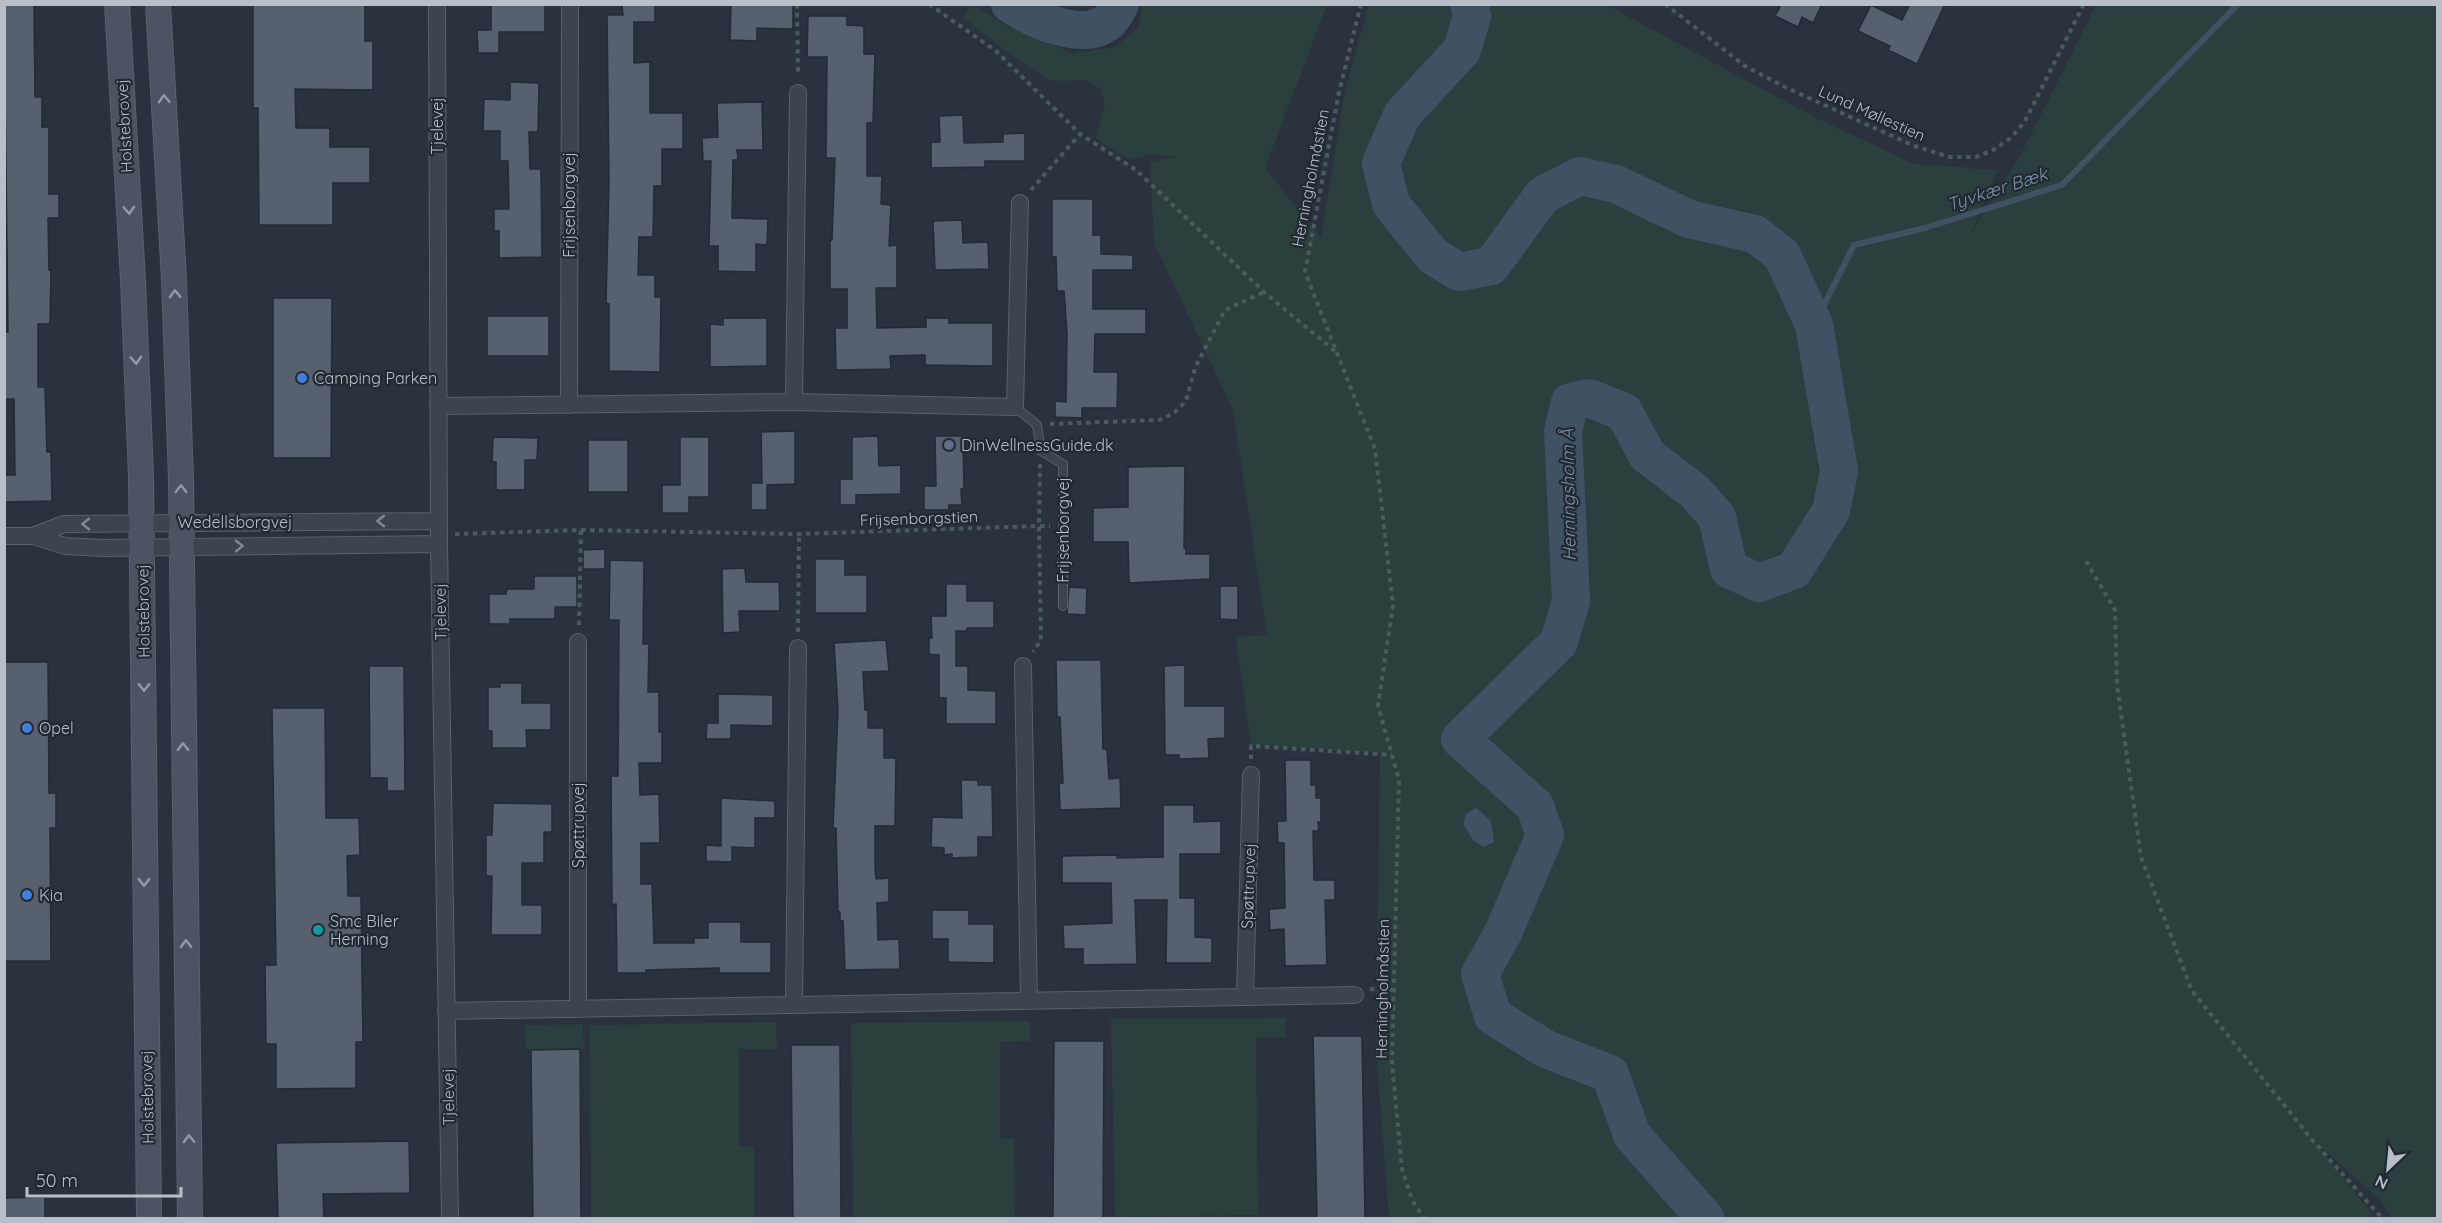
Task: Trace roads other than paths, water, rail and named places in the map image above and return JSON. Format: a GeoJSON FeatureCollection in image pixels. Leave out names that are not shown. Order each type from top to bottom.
{"type":"FeatureCollection","features":[{"type":"Feature","properties":{"kind":"main road","name":"Holstebrovej"},"geometry":{"type":"LineString","coordinates":[[117,4],[133,280],[142,536],[149,1218]]}},
{"type":"Feature","properties":{"kind":"main road"},"geometry":{"type":"LineString","coordinates":[[158,4],[174,279],[181,547],[190,1218]]}},
{"type":"Feature","properties":{"kind":"street","name":"Tjelevej"},"geometry":{"type":"LineString","coordinates":[[437,4],[439,533],[450,1218]]}},
{"type":"Feature","properties":{"kind":"street","name":"Frijsenborgvej"},"geometry":{"type":"LineString","coordinates":[[569,405],[570,4]]}},
{"type":"Feature","properties":{"kind":"street"},"geometry":{"type":"LineString","coordinates":[[794,402],[798,93]]}},
{"type":"Feature","properties":{"kind":"street"},"geometry":{"type":"LineString","coordinates":[[438,406],[794,402],[1015,407],[1020,203]]}},
{"type":"Feature","properties":{"kind":"street","name":"Wedellsborgvej"},"geometry":{"type":"LineString","coordinates":[[4,536],[33,536],[65,546],[142,536],[180,522],[439,533]]}},
{"type":"Feature","properties":{"kind":"street","name":"Wedellsborgvej"},"geometry":{"type":"LineString","coordinates":[[33,536],[64,524],[142,536],[181,547],[439,533]]}},
{"type":"Feature","properties":{"kind":"street","name":"Spøttrupvej"},"geometry":{"type":"LineString","coordinates":[[578,642],[578,1009]]}},
{"type":"Feature","properties":{"kind":"street"},"geometry":{"type":"LineString","coordinates":[[794,1005],[798,648]]}},
{"type":"Feature","properties":{"kind":"street"},"geometry":{"type":"LineString","coordinates":[[1023,666],[1029,1001]]}},
{"type":"Feature","properties":{"kind":"street","name":"Spøttrupvej"},"geometry":{"type":"LineString","coordinates":[[1245,997],[1251,775]]}},
{"type":"Feature","properties":{"kind":"street"},"geometry":{"type":"LineString","coordinates":[[447,1011],[1356,995]]}},
{"type":"Feature","properties":{"kind":"lane","name":"Frijsenborgvej"},"geometry":{"type":"LineString","coordinates":[[1015,407],[1037,425],[1041,451],[1064,464],[1063,606]]}},
{"type":"Feature","properties":{"kind":"water"},"geometry":{"type":"Polygon","coordinates":[[[1476,808],[1491,821],[1494,842],[1483,847],[1473,840],[1463,824],[1466,814],[1476,808]]]}},
{"type":"Feature","properties":{"kind":"waterway","name":"Herningsholm Å"},"geometry":{"type":"LineString","coordinates":[[1010,4],[1059,27],[1087,30],[1099,27],[1110,20],[1120,4]]}},
{"type":"Feature","properties":{"kind":"waterway","name":"Herningsholm Å"},"geometry":{"type":"LineString","coordinates":[[1469,4],[1472,16],[1462,50],[1402,115],[1381,163],[1391,204],[1433,256],[1459,272],[1491,266],[1543,195],[1580,176],[1616,184],[1689,219],[1755,234],[1782,255],[1814,325],[1839,471],[1831,511],[1794,570],[1759,583],[1729,569],[1717,517],[1695,492],[1647,455],[1624,412],[1589,398],[1570,402],[1563,431],[1571,601],[1559,642],[1460,739],[1535,806],[1545,835],[1503,933],[1480,974],[1493,1016],[1546,1049],[1610,1074],[1632,1135],[1705,1218]]}},
{"type":"Feature","properties":{"kind":"waterway","name":"Tyvkær Bæk"},"geometry":{"type":"LineString","coordinates":[[1814,325],[1854,245],[1925,228],[2062,185],[2238,4]]}},
{"type":"Feature","properties":{"kind":"place","name":"Camping Parken"},"geometry":{"type":"Point","coordinates":[302,378]}},
{"type":"Feature","properties":{"kind":"place","name":"DinWellnessGuide.dk"},"geometry":{"type":"Point","coordinates":[949,445]}},
{"type":"Feature","properties":{"kind":"place","name":"Opel"},"geometry":{"type":"Point","coordinates":[27,728]}},
{"type":"Feature","properties":{"kind":"place","name":"Kia"},"geometry":{"type":"Point","coordinates":[27,895]}},
{"type":"Feature","properties":{"kind":"place","name":"Smc Biler Herning"},"geometry":{"type":"Point","coordinates":[318,930]}}]}
